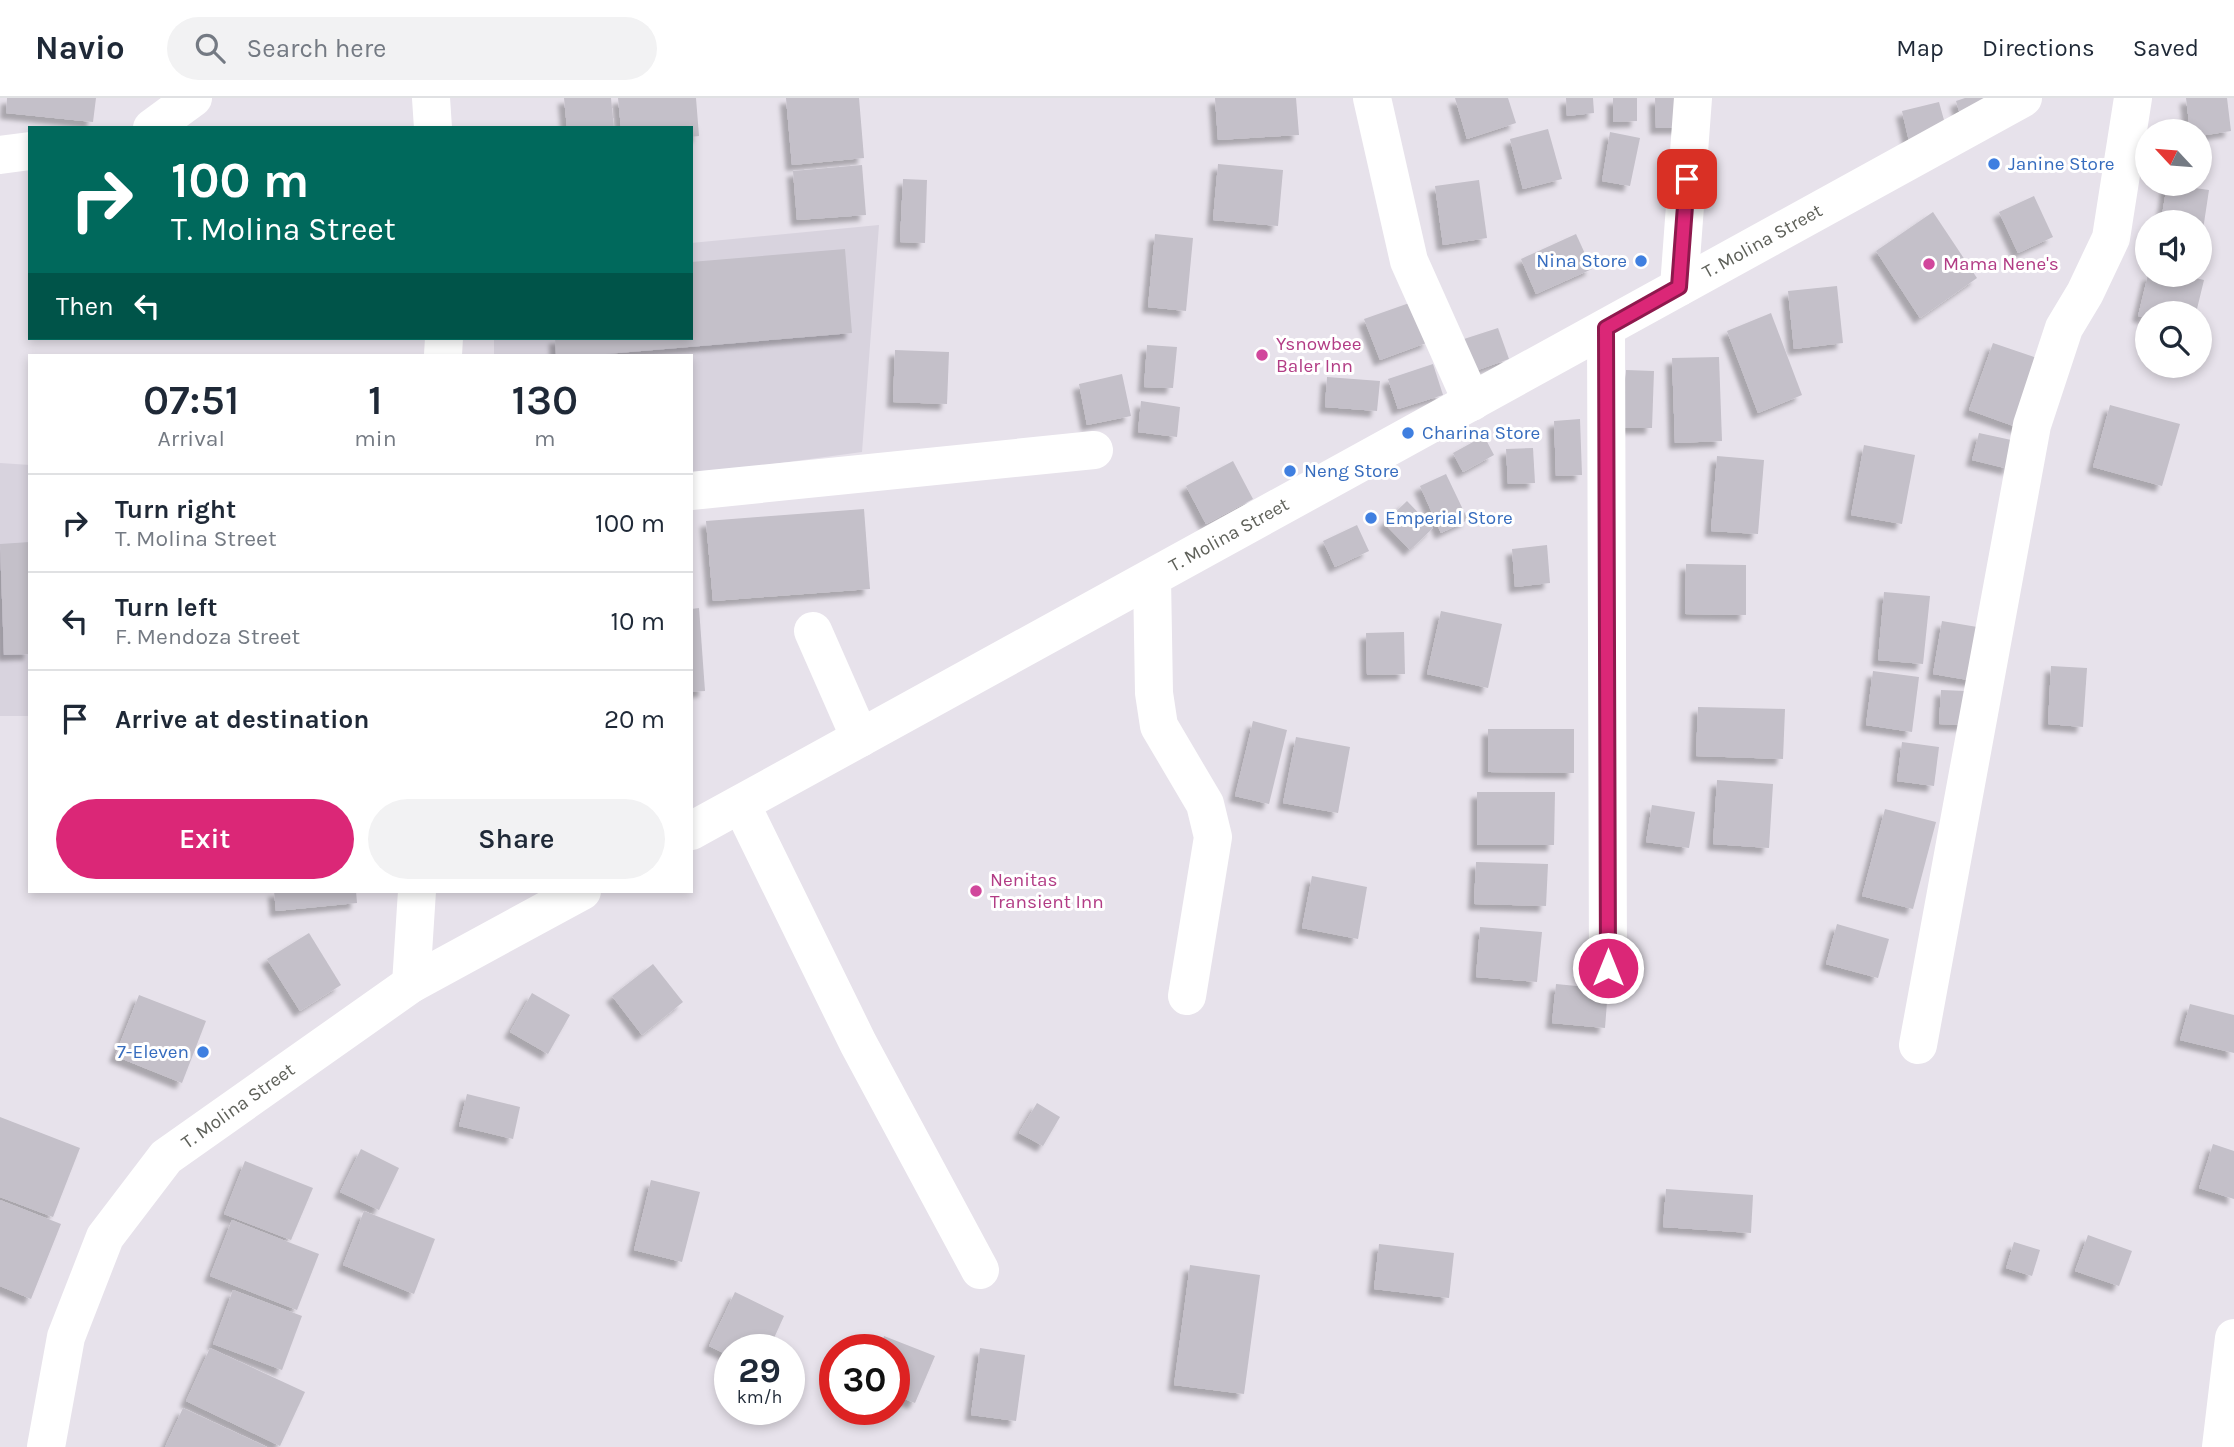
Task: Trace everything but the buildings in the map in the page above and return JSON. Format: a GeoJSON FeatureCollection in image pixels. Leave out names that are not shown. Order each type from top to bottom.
{"type":"FeatureCollection","features":[{"type":"Feature","properties":{"kind":"street"},"geometry":{"type":"LineString","coordinates":[[155,126],[193,98]]}},
{"type":"Feature","properties":{"kind":"street"},"geometry":{"type":"LineString","coordinates":[[431,98],[433,126]]}},
{"type":"Feature","properties":{"kind":"street"},"geometry":{"type":"LineString","coordinates":[[1372,98],[1409,261],[1472,401]]}},
{"type":"Feature","properties":{"kind":"street"},"geometry":{"type":"LineString","coordinates":[[1679,287],[1693,98]]}},
{"type":"Feature","properties":{"kind":"street","name":"T. Molina Street"},"geometry":{"type":"LineString","coordinates":[[693,830],[2023,98]]}},
{"type":"Feature","properties":{"kind":"street"},"geometry":{"type":"LineString","coordinates":[[1918,1045],[2032,425],[2064,328],[2085,293],[2111,238],[2133,98]]}},
{"type":"Feature","properties":{"kind":"street"},"geometry":{"type":"LineString","coordinates":[[0,155],[28,151]]}},
{"type":"Feature","properties":{"kind":"street"},"geometry":{"type":"LineString","coordinates":[[1606,328],[1608,968]]}},
{"type":"Feature","properties":{"kind":"street"},"geometry":{"type":"LineString","coordinates":[[693,491],[1094,450]]}},
{"type":"Feature","properties":{"kind":"street"},"geometry":{"type":"LineString","coordinates":[[1152,578],[1154,693],[1159,726],[1205,804],[1213,837],[1187,996]]}},
{"type":"Feature","properties":{"kind":"street"},"geometry":{"type":"LineString","coordinates":[[813,631],[860,738]]}},
{"type":"Feature","properties":{"kind":"street"},"geometry":{"type":"LineString","coordinates":[[741,804],[858,1043],[980,1270]]}},
{"type":"Feature","properties":{"kind":"street"},"geometry":{"type":"LineString","coordinates":[[411,984],[417,893]]}},
{"type":"Feature","properties":{"kind":"street","name":"T. Molina Street"},"geometry":{"type":"LineString","coordinates":[[46,1447],[66,1336],[105,1237],[166,1157],[411,984],[578,893]]}},
{"type":"Feature","properties":{"kind":"street"},"geometry":{"type":"LineString","coordinates":[[2221,1447],[2234,1338]]}},
{"type":"Feature","properties":{"kind":"shaded area"},"geometry":{"type":"Polygon","coordinates":[[[879,225],[862,452],[693,475],[693,354],[494,354],[494,340],[693,340],[693,243],[879,225]]]}},
{"type":"Feature","properties":{"kind":"shaded area"},"geometry":{"type":"Polygon","coordinates":[[[0,463],[28,465],[28,716],[0,716],[0,463]]]}},
{"type":"Feature","properties":{"kind":"place","name":"Janine Store"},"geometry":{"type":"Point","coordinates":[1994,164]}},
{"type":"Feature","properties":{"kind":"place","name":"Nina Store"},"geometry":{"type":"Point","coordinates":[1641,261]}},
{"type":"Feature","properties":{"kind":"place","name":"Mama Nene's"},"geometry":{"type":"Point","coordinates":[1929,264]}},
{"type":"Feature","properties":{"kind":"place","name":"Ysnowbee Baler Inn"},"geometry":{"type":"Point","coordinates":[1262,355]}},
{"type":"Feature","properties":{"kind":"place","name":"Charina Store"},"geometry":{"type":"Point","coordinates":[1408,433]}},
{"type":"Feature","properties":{"kind":"place","name":"Neng Store"},"geometry":{"type":"Point","coordinates":[1290,471]}},
{"type":"Feature","properties":{"kind":"place","name":"Emperial Store"},"geometry":{"type":"Point","coordinates":[1371,518]}},
{"type":"Feature","properties":{"kind":"place","name":"Nenitas Transient Inn"},"geometry":{"type":"Point","coordinates":[976,891]}},
{"type":"Feature","properties":{"kind":"place","name":"7-Eleven"},"geometry":{"type":"Point","coordinates":[203,1052]}},
{"type":"Feature","properties":{"kind":"route"},"geometry":{"type":"LineString","coordinates":[[1608,968],[1606,328],[1679,287],[1687,179]]}}]}
